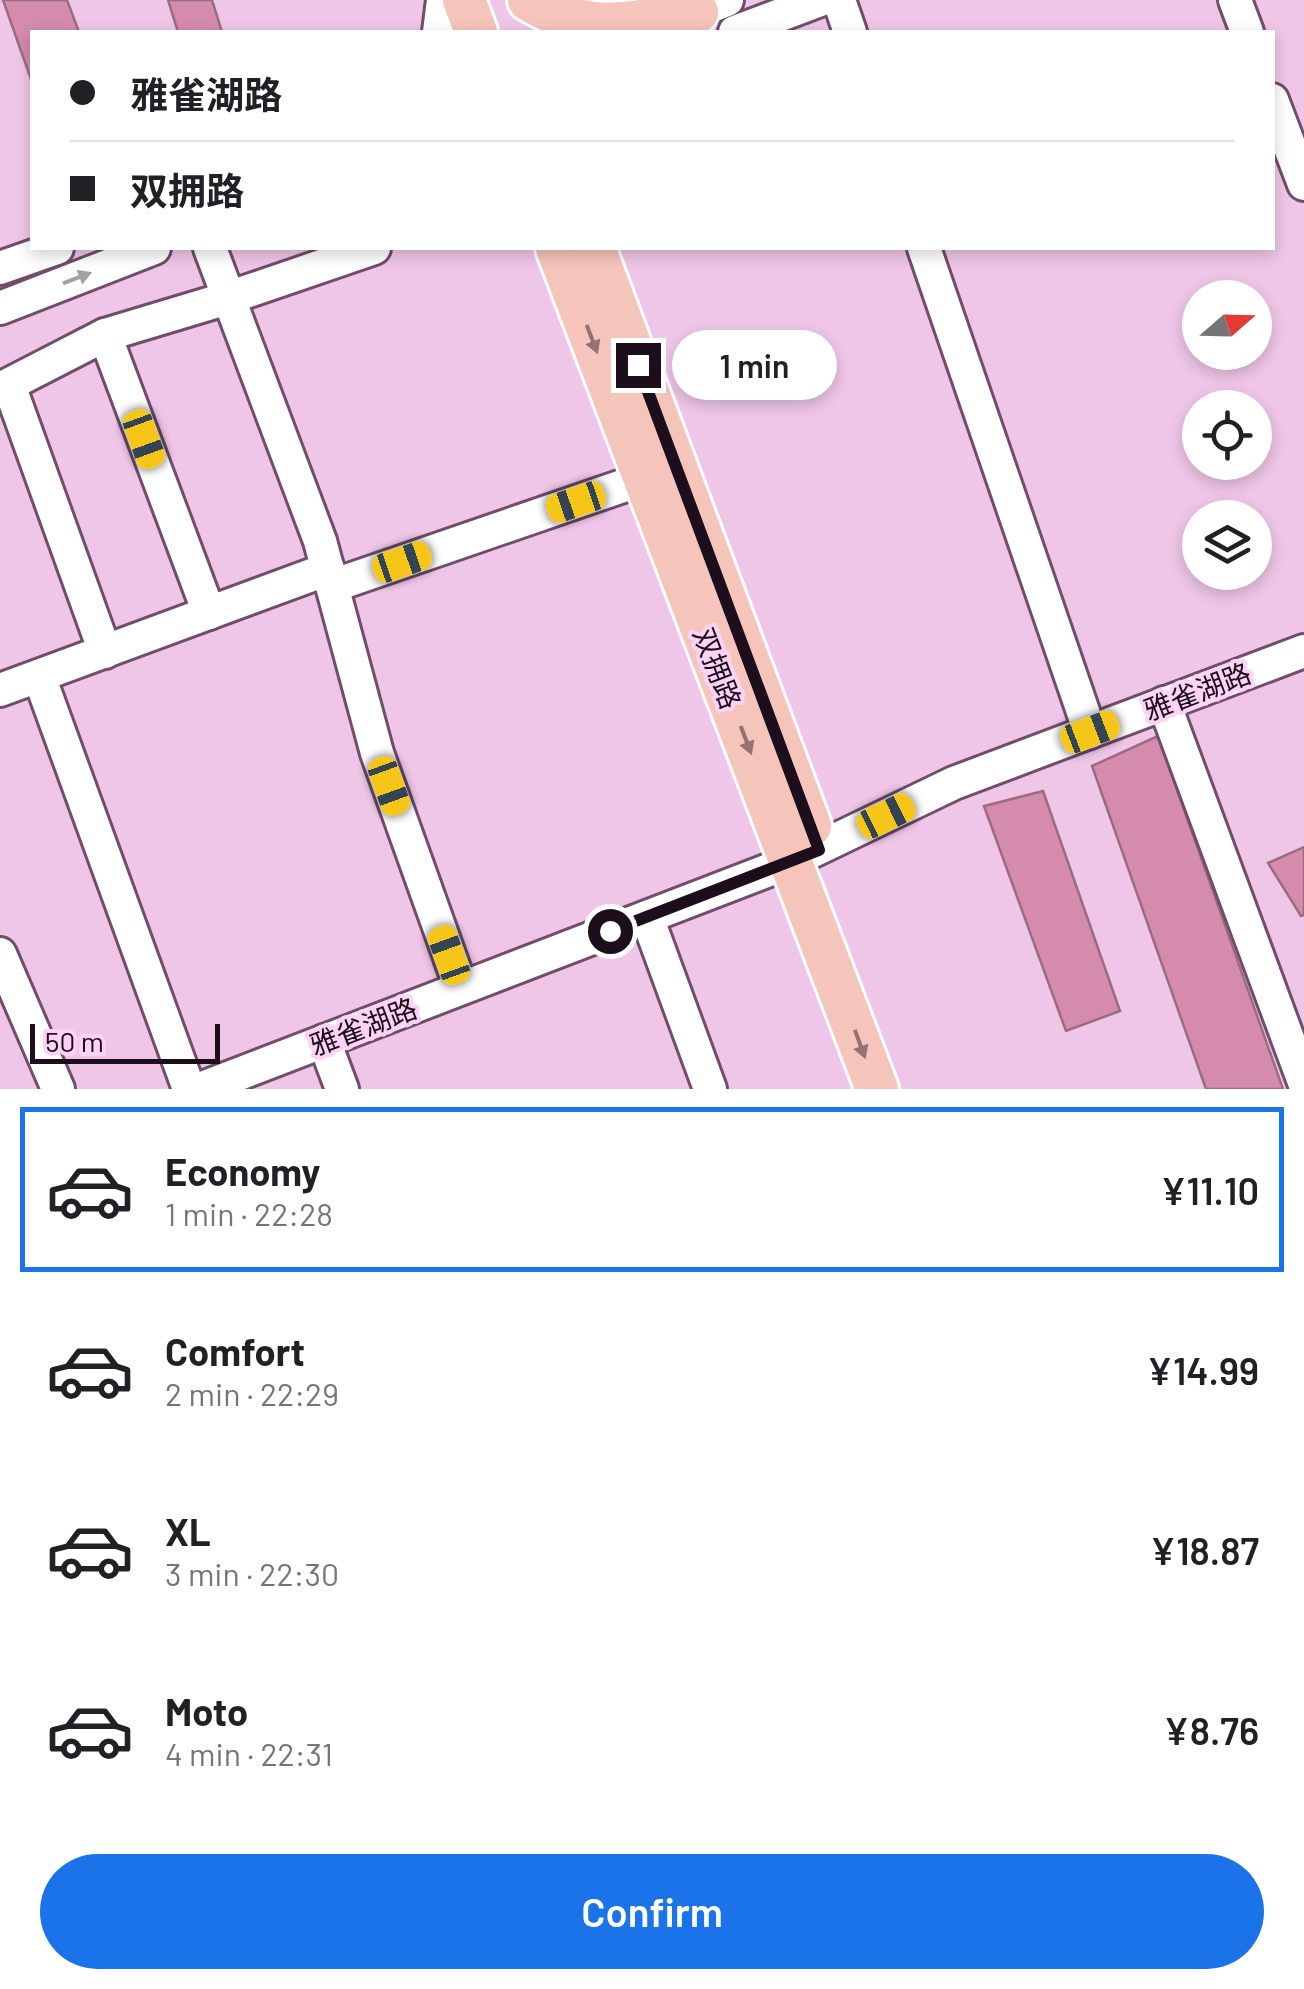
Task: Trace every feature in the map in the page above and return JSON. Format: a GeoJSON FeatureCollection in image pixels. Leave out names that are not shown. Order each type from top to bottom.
{"type":"FeatureCollection","features":[{"type":"Feature","properties":{"kind":"main road"},"geometry":{"type":"LineString","coordinates":[[464,0],[475,30]]}},
{"type":"Feature","properties":{"kind":"main road"},"geometry":{"type":"LineString","coordinates":[[502,0],[513,30]]}},
{"type":"Feature","properties":{"kind":"main road"},"geometry":{"type":"LineString","coordinates":[[528,0],[559,18],[603,25],[712,6]]}},
{"type":"Feature","properties":{"kind":"main road","name":"双拥路"},"geometry":{"type":"LineString","coordinates":[[576,253],[646,478],[908,1089]]}},
{"type":"Feature","properties":{"kind":"main road","name":"双拥路"},"geometry":{"type":"LineString","coordinates":[[576,253],[806,855],[877,1089]]}},
{"type":"Feature","properties":{"kind":"street"},"geometry":{"type":"LineString","coordinates":[[439,30],[442,0]]}},
{"type":"Feature","properties":{"kind":"street"},"geometry":{"type":"LineString","coordinates":[[741,30],[820,0]]}},
{"type":"Feature","properties":{"kind":"street"},"geometry":{"type":"LineString","coordinates":[[839,0],[849,30]]}},
{"type":"Feature","properties":{"kind":"street"},"geometry":{"type":"LineString","coordinates":[[1234,0],[1246,30]]}},
{"type":"Feature","properties":{"kind":"street"},"geometry":{"type":"LineString","coordinates":[[650,30],[712,6]]}},
{"type":"Feature","properties":{"kind":"street"},"geometry":{"type":"LineString","coordinates":[[1275,108],[1304,184]]}},
{"type":"Feature","properties":{"kind":"street"},"geometry":{"type":"LineString","coordinates":[[0,268],[51,250]]}},
{"type":"Feature","properties":{"kind":"street"},"geometry":{"type":"LineString","coordinates":[[0,308],[149,250]]}},
{"type":"Feature","properties":{"kind":"street"},"geometry":{"type":"LineString","coordinates":[[211,250],[330,578],[377,753],[461,988]]}},
{"type":"Feature","properties":{"kind":"street"},"geometry":{"type":"LineString","coordinates":[[104,652],[5,387],[105,334],[228,298],[368,250]]}},
{"type":"Feature","properties":{"kind":"street"},"geometry":{"type":"LineString","coordinates":[[925,250],[1090,732]]}},
{"type":"Feature","properties":{"kind":"street"},"geometry":{"type":"LineString","coordinates":[[105,334],[209,614]]}},
{"type":"Feature","properties":{"kind":"street"},"geometry":{"type":"LineString","coordinates":[[0,690],[209,614],[646,478]]}},
{"type":"Feature","properties":{"kind":"street","name":"雅雀湖路"},"geometry":{"type":"LineString","coordinates":[[200,1089],[241,1082],[324,1041],[806,855],[954,783],[1304,651]]}},
{"type":"Feature","properties":{"kind":"street"},"geometry":{"type":"LineString","coordinates":[[39,676],[189,1089]]}},
{"type":"Feature","properties":{"kind":"street"},"geometry":{"type":"LineString","coordinates":[[1164,704],[1304,1082]]}},
{"type":"Feature","properties":{"kind":"street"},"geometry":{"type":"LineString","coordinates":[[647,917],[710,1089]]}},
{"type":"Feature","properties":{"kind":"street"},"geometry":{"type":"LineString","coordinates":[[0,954],[58,1089]]}},
{"type":"Feature","properties":{"kind":"street"},"geometry":{"type":"LineString","coordinates":[[324,1041],[342,1089]]}},
{"type":"Feature","properties":{"kind":"building"},"geometry":{"type":"Polygon","coordinates":[[[3,0],[67,0],[78,30],[30,30],[30,76],[3,0]]]}},
{"type":"Feature","properties":{"kind":"building"},"geometry":{"type":"Polygon","coordinates":[[[168,0],[212,0],[221,30],[177,30],[168,0]]]}},
{"type":"Feature","properties":{"kind":"building"},"geometry":{"type":"Polygon","coordinates":[[[1158,736],[1283,1089],[1206,1089],[1092,766],[1158,736]]]}},
{"type":"Feature","properties":{"kind":"building"},"geometry":{"type":"Polygon","coordinates":[[[1043,791],[1120,1011],[1066,1031],[984,806],[1043,791]]]}},
{"type":"Feature","properties":{"kind":"building"},"geometry":{"type":"Polygon","coordinates":[[[1304,847],[1304,915],[1301,916],[1268,863],[1304,847]]]}},
{"type":"Feature","properties":{"kind":"route"},"geometry":{"type":"LineString","coordinates":[[610,931],[819,850],[638,365]]}}]}
